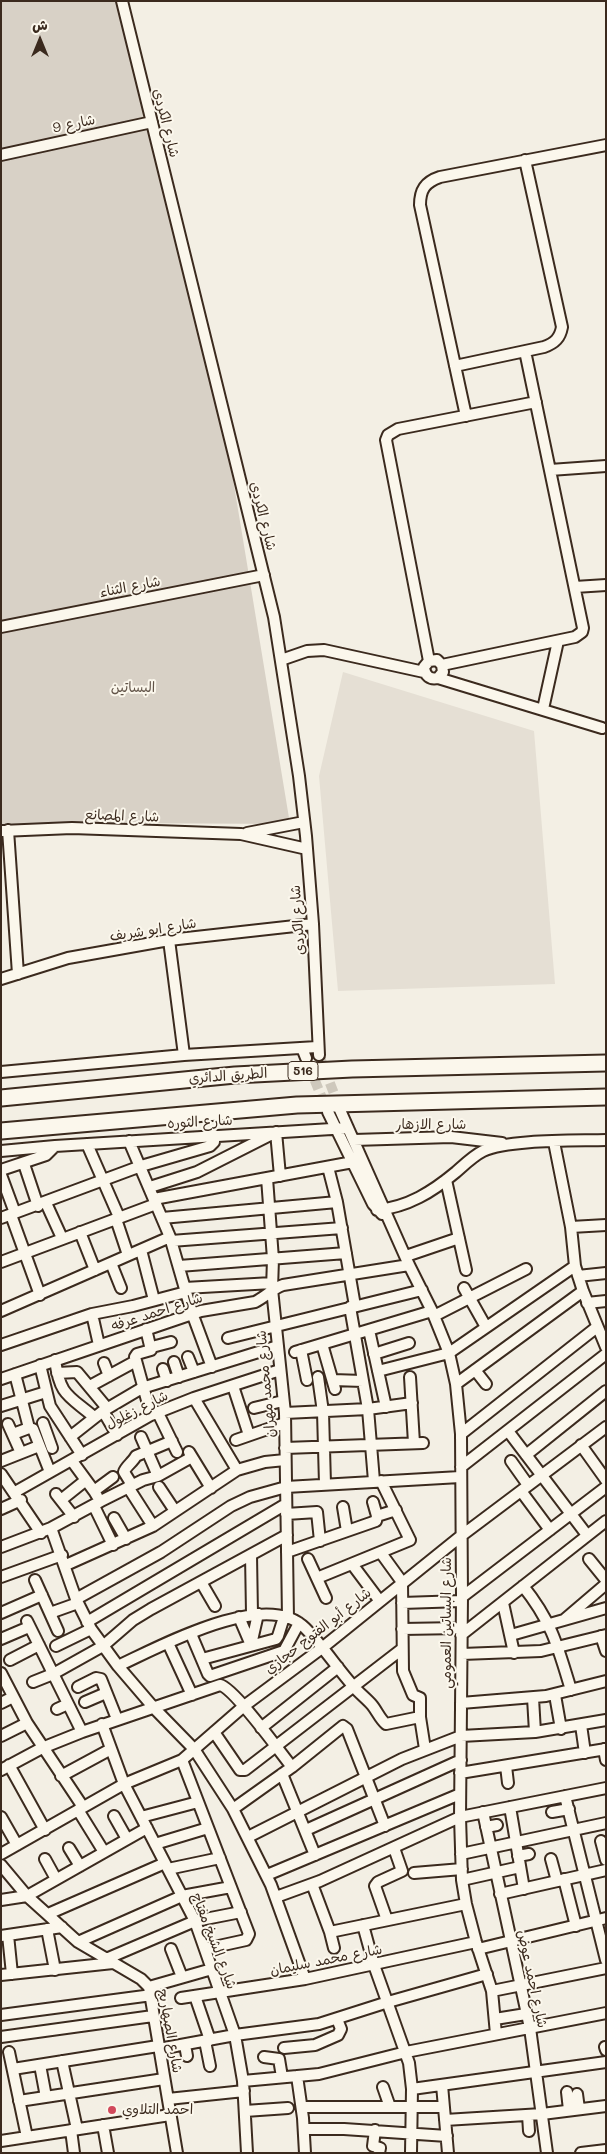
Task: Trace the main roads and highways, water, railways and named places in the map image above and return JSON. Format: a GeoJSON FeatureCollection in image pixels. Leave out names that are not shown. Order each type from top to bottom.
{"type":"FeatureCollection","features":[{"type":"Feature","properties":{"kind":"highway","name":"الطريق الدائري"},"geometry":{"type":"LineString","coordinates":[[1,1098],[236,1075],[352,1069],[606,1063]]}},
{"type":"Feature","properties":{"kind":"highway"},"geometry":{"type":"LineString","coordinates":[[1,1132],[297,1105],[606,1097]]}},
{"type":"Feature","properties":{"kind":"tunnel"},"geometry":{"type":"LineString","coordinates":[[319,1055],[340,1109]]}},
{"type":"Feature","properties":{"kind":"tunnel"},"geometry":{"type":"LineString","coordinates":[[309,1066],[326,1108]]}},
{"type":"Feature","properties":{"kind":"place","name":"احمد التلاوي"},"geometry":{"type":"Point","coordinates":[112,2110]}},
{"type":"Feature","properties":{"kind":"park label","name":"البساتين"},"geometry":{"type":"Point","coordinates":[133,688]}}]}
